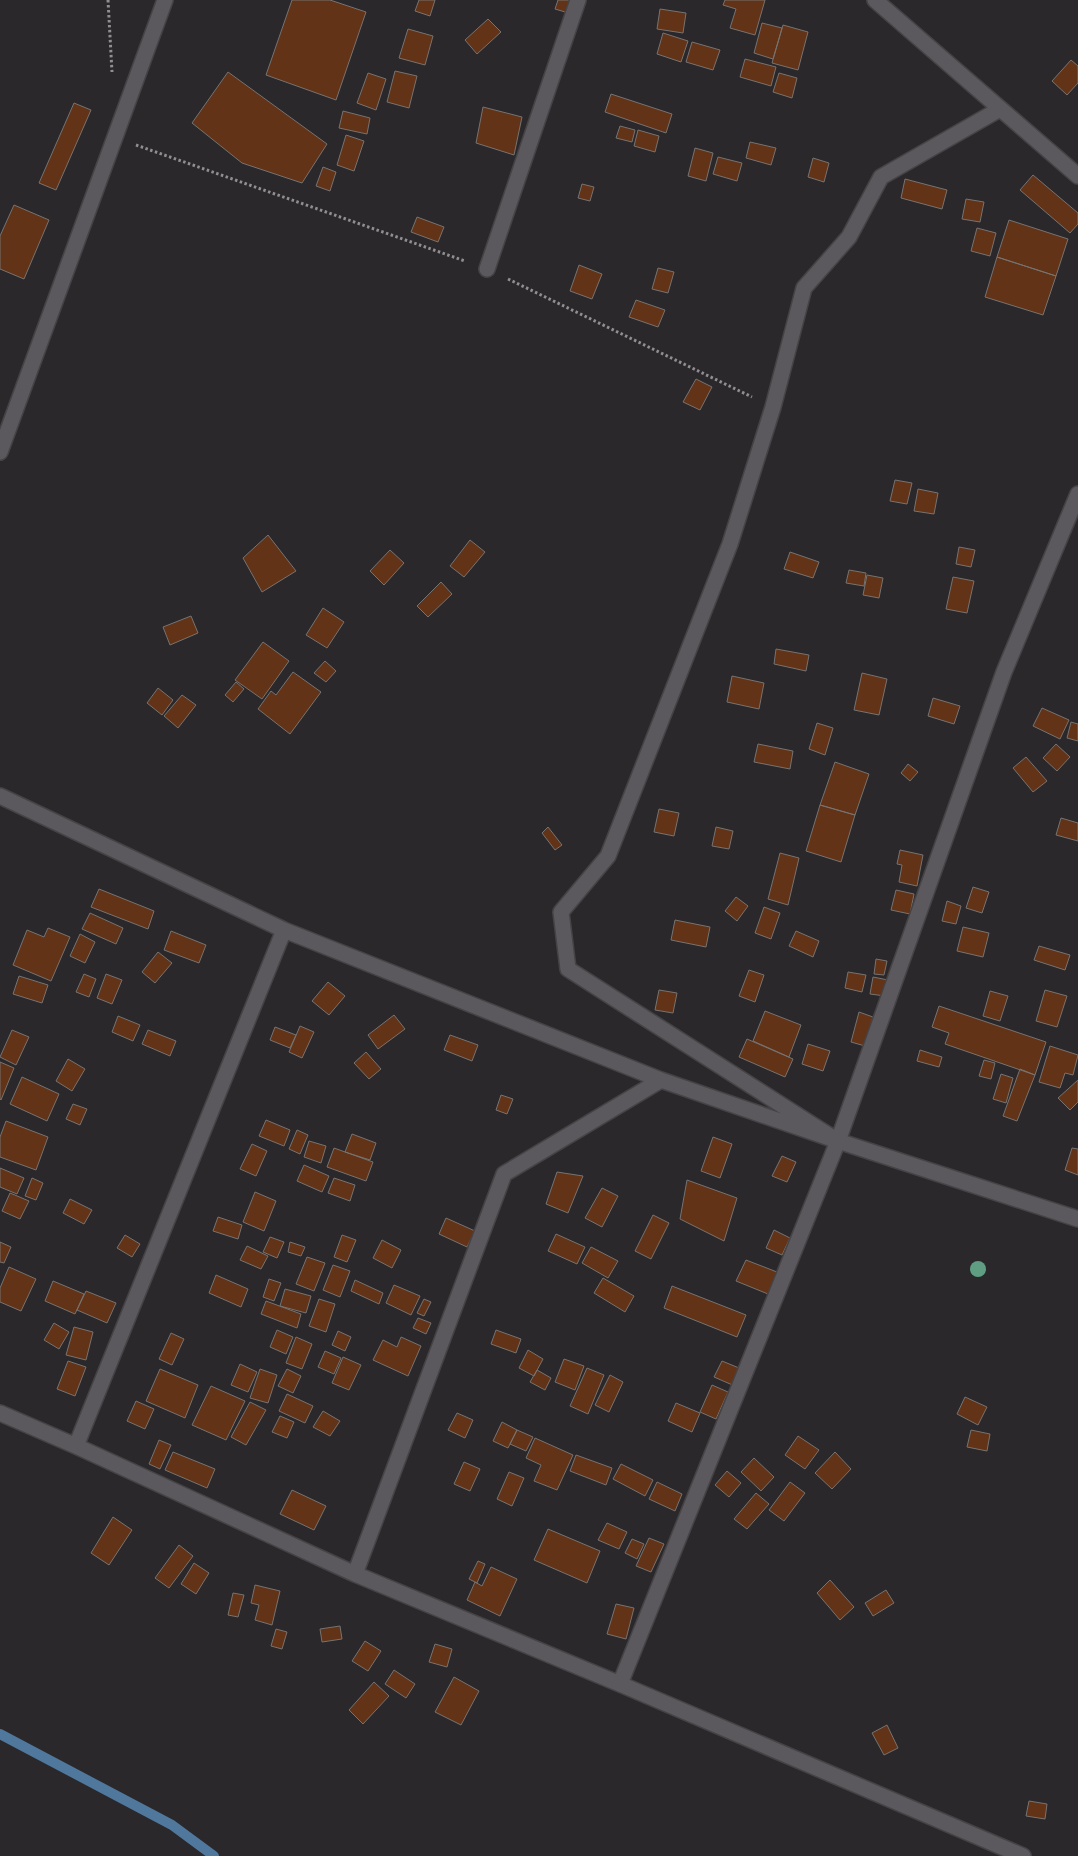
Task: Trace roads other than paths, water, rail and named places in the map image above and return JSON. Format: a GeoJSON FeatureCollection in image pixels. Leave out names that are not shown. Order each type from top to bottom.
{"type":"FeatureCollection","features":[{"type":"Feature","properties":{"kind":"street"},"geometry":{"type":"LineString","coordinates":[[0,452],[165,0]]}},
{"type":"Feature","properties":{"kind":"street"},"geometry":{"type":"LineString","coordinates":[[487,269],[578,0]]}},
{"type":"Feature","properties":{"kind":"street"},"geometry":{"type":"LineString","coordinates":[[875,0],[1078,176]]}},
{"type":"Feature","properties":{"kind":"street"},"geometry":{"type":"LineString","coordinates":[[838,1141],[568,969],[561,912],[608,856],[730,544],[773,407],[804,288],[849,237],[881,177],[1000,109]]}},
{"type":"Feature","properties":{"kind":"street"},"geometry":{"type":"LineString","coordinates":[[620,1684],[838,1141],[1004,672],[1078,494]]}},
{"type":"Feature","properties":{"kind":"street"},"geometry":{"type":"LineString","coordinates":[[0,796],[284,930],[661,1080],[838,1141],[1078,1219]]}},
{"type":"Feature","properties":{"kind":"street"},"geometry":{"type":"LineString","coordinates":[[76,1446],[284,930]]}},
{"type":"Feature","properties":{"kind":"street"},"geometry":{"type":"LineString","coordinates":[[355,1574],[504,1174],[661,1080]]}},
{"type":"Feature","properties":{"kind":"street"},"geometry":{"type":"LineString","coordinates":[[0,1414],[76,1446],[355,1574],[620,1684],[1023,1856]]}},
{"type":"Feature","properties":{"kind":"waterway"},"geometry":{"type":"LineString","coordinates":[[0,1734],[172,1825],[214,1856]]}}]}
